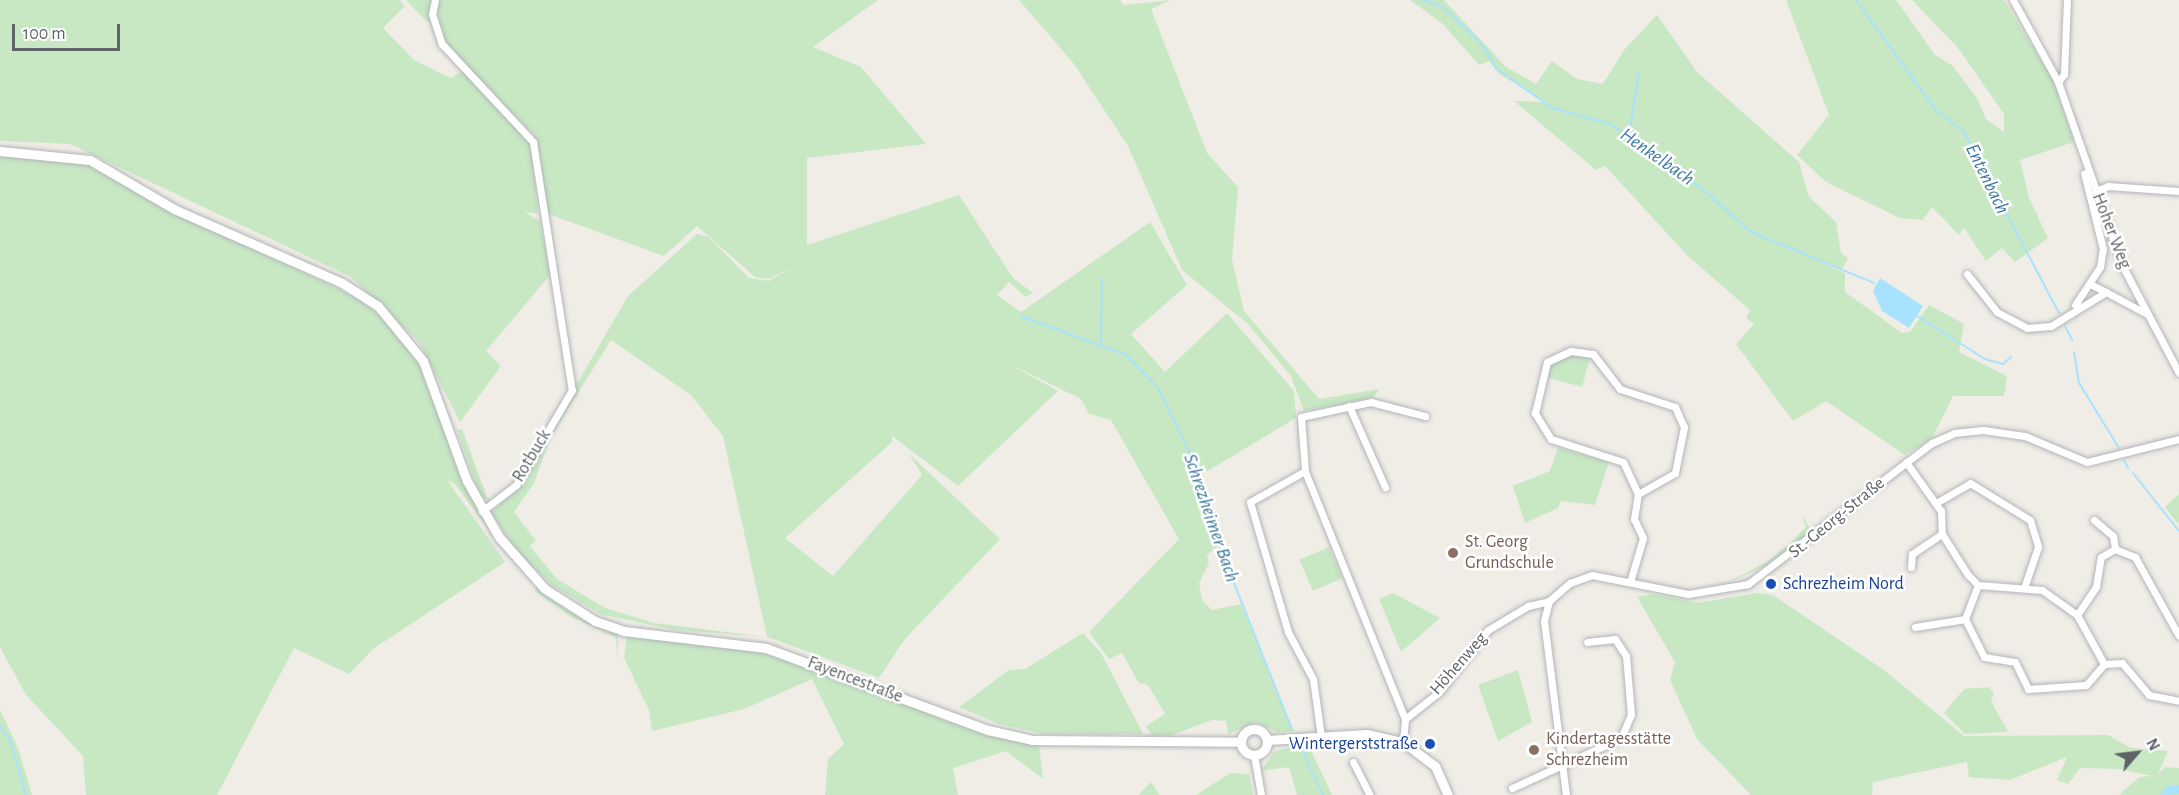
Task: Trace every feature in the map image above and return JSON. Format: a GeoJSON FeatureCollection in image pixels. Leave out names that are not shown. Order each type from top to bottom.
{"type":"FeatureCollection","features":[{"type":"Feature","properties":{"kind":"street","name":"Rotbuck"},"geometry":{"type":"LineString","coordinates":[[435,0],[432,14],[442,44],[533,142],[572,390],[516,485],[482,512]]}},
{"type":"Feature","properties":{"kind":"street","name":"Hoher Weg"},"geometry":{"type":"LineString","coordinates":[[2013,0],[2058,82],[2086,168],[2122,265],[2154,319],[2179,373]]}},
{"type":"Feature","properties":{"kind":"street"},"geometry":{"type":"LineString","coordinates":[[2058,82],[2064,74],[2067,0]]}},
{"type":"Feature","properties":{"kind":"street","name":"Fayencestraße"},"geometry":{"type":"LineString","coordinates":[[0,151],[90,160],[176,210],[342,283],[378,306],[423,361],[482,512],[499,537],[545,589],[573,609],[624,631],[766,648],[988,730],[1032,740],[1241,742],[1256,729],[1267,740],[1367,734],[1403,742],[1435,766],[1448,795]]}},
{"type":"Feature","properties":{"kind":"street"},"geometry":{"type":"LineString","coordinates":[[2074,308],[2090,284],[2103,249],[2086,168]]}},
{"type":"Feature","properties":{"kind":"street"},"geometry":{"type":"LineString","coordinates":[[2096,191],[2108,186],[2179,191]]}},
{"type":"Feature","properties":{"kind":"street"},"geometry":{"type":"LineString","coordinates":[[1967,274],[2004,318],[2027,328],[2051,326],[2074,308],[2106,292]]}},
{"type":"Feature","properties":{"kind":"street"},"geometry":{"type":"LineString","coordinates":[[2090,284],[2154,319]]}},
{"type":"Feature","properties":{"kind":"street"},"geometry":{"type":"LineString","coordinates":[[1630,582],[1643,538],[1634,519],[1638,494],[1623,462],[1551,439],[1535,413],[1547,362],[1571,351],[1593,354],[1620,389],[1675,407],[1684,427],[1675,473],[1638,494]]}},
{"type":"Feature","properties":{"kind":"street"},"geometry":{"type":"LineString","coordinates":[[1403,742],[1405,719],[1305,471],[1301,417],[1371,402],[1425,416]]}},
{"type":"Feature","properties":{"kind":"street"},"geometry":{"type":"LineString","coordinates":[[1349,406],[1385,487]]}},
{"type":"Feature","properties":{"kind":"street","name":"St.-Georg-Straße"},"geometry":{"type":"LineString","coordinates":[[1549,601],[1570,583],[1592,576],[1688,594],[1748,584],[1803,547],[1932,443],[1983,430],[2025,436],[2087,462],[2179,439]]}},
{"type":"Feature","properties":{"kind":"street"},"geometry":{"type":"LineString","coordinates":[[1906,462],[1936,503],[1942,534],[1978,585]]}},
{"type":"Feature","properties":{"kind":"street"},"geometry":{"type":"LineString","coordinates":[[1305,471],[1250,502],[1288,632],[1313,679],[1321,736]]}},
{"type":"Feature","properties":{"kind":"street"},"geometry":{"type":"LineString","coordinates":[[1936,503],[1970,483],[2030,520],[2038,547],[2025,585]]}},
{"type":"Feature","properties":{"kind":"street"},"geometry":{"type":"LineString","coordinates":[[2094,520],[2113,536],[2115,549]]}},
{"type":"Feature","properties":{"kind":"street"},"geometry":{"type":"LineString","coordinates":[[1911,567],[1912,554],[1942,534]]}},
{"type":"Feature","properties":{"kind":"street"},"geometry":{"type":"LineString","coordinates":[[2077,615],[2096,587],[2101,557],[2115,549]]}},
{"type":"Feature","properties":{"kind":"street"},"geometry":{"type":"LineString","coordinates":[[2115,549],[2135,557],[2179,636]]}},
{"type":"Feature","properties":{"kind":"street"},"geometry":{"type":"LineString","coordinates":[[1978,585],[2025,585],[2042,590],[2077,615],[2104,664]]}},
{"type":"Feature","properties":{"kind":"street"},"geometry":{"type":"LineString","coordinates":[[1978,585],[1965,619],[1984,657],[2014,662],[2028,689],[2086,685],[2104,664],[2122,663],[2149,695],[2179,700]]}},
{"type":"Feature","properties":{"kind":"street"},"geometry":{"type":"LineString","coordinates":[[1549,601],[1544,621],[1566,795]]}},
{"type":"Feature","properties":{"kind":"street","name":"Höhenweg"},"geometry":{"type":"LineString","coordinates":[[1405,719],[1439,692],[1488,630],[1528,606],[1549,601]]}},
{"type":"Feature","properties":{"kind":"street"},"geometry":{"type":"LineString","coordinates":[[1915,627],[1965,619]]}},
{"type":"Feature","properties":{"kind":"street"},"geometry":{"type":"LineString","coordinates":[[1512,788],[1561,761],[1621,738],[1631,715],[1626,656],[1615,639],[1587,642]]}},
{"type":"Feature","properties":{"kind":"street"},"geometry":{"type":"LineString","coordinates":[[1254,755],[1264,751],[1267,740]]}},
{"type":"Feature","properties":{"kind":"street"},"geometry":{"type":"LineString","coordinates":[[1241,742],[1254,755],[1261,795]]}},
{"type":"Feature","properties":{"kind":"street"},"geometry":{"type":"LineString","coordinates":[[1353,762],[1370,795]]}},
{"type":"Feature","properties":{"kind":"green space"},"geometry":{"type":"Polygon","coordinates":[[[0,0],[400,0],[405,6],[383,28],[414,60],[451,78],[463,71],[531,144],[538,214],[524,212],[540,221],[550,275],[486,351],[501,366],[460,422],[419,342],[351,277],[70,144],[0,141],[0,0]]]}},
{"type":"Feature","properties":{"kind":"green space"},"geometry":{"type":"Polygon","coordinates":[[[406,0],[432,0],[431,24],[424,19],[406,0]]]}},
{"type":"Feature","properties":{"kind":"green space"},"geometry":{"type":"Polygon","coordinates":[[[437,0],[878,0],[813,47],[861,67],[926,144],[807,158],[807,245],[959,195],[1013,278],[1033,293],[1025,297],[1009,282],[997,295],[1021,312],[1150,222],[1187,285],[1131,334],[1165,372],[1227,313],[1294,391],[1296,418],[1201,475],[1219,545],[1207,555],[1209,563],[1199,583],[1202,600],[1212,610],[1241,604],[1294,731],[1277,732],[1255,722],[1228,734],[1226,721],[1212,720],[1172,735],[1152,736],[1146,726],[1165,714],[1148,685],[1139,683],[1122,653],[1109,659],[1089,632],[1179,539],[1111,420],[1089,414],[1081,399],[1010,364],[1058,391],[958,486],[892,436],[892,442],[785,538],[833,576],[922,475],[909,454],[1000,539],[904,640],[879,678],[767,637],[723,436],[691,395],[611,340],[551,436],[534,483],[514,512],[536,541],[530,546],[557,579],[605,608],[654,623],[765,637],[676,630],[600,614],[553,586],[519,554],[491,513],[516,489],[628,296],[697,234],[709,237],[749,278],[769,281],[793,267],[769,279],[755,277],[697,226],[664,256],[543,212],[535,136],[452,51],[441,35],[437,0]]]}},
{"type":"Feature","properties":{"kind":"green space"},"geometry":{"type":"Polygon","coordinates":[[[1019,0],[1120,0],[1124,5],[1171,0],[1151,9],[1207,153],[1238,187],[1232,259],[1244,311],[1319,399],[1380,389],[1372,398],[1304,411],[1291,376],[1248,324],[1182,270],[1128,146],[1074,64],[1019,0]]]}},
{"type":"Feature","properties":{"kind":"green space"},"geometry":{"type":"Polygon","coordinates":[[[1410,0],[1444,0],[1505,66],[1536,84],[1552,61],[1577,79],[1603,84],[1624,50],[1657,15],[1697,72],[1799,162],[1809,197],[1836,222],[1841,253],[1848,258],[1842,269],[1817,260],[1845,273],[1845,292],[1902,333],[1910,332],[1929,305],[1964,324],[1959,352],[2007,376],[2004,396],[1953,396],[1932,438],[1905,455],[1826,401],[1793,421],[1736,344],[1754,324],[1746,318],[1750,310],[1688,256],[1605,166],[1596,170],[1514,101],[1546,102],[1499,74],[1489,61],[1479,65],[1443,24],[1410,0]]]}},
{"type":"Feature","properties":{"kind":"green space"},"geometry":{"type":"Polygon","coordinates":[[[1786,0],[1896,0],[1935,55],[1952,65],[1977,98],[1986,119],[2004,132],[2004,114],[1958,48],[1912,0],[2004,0],[2053,80],[2074,142],[2020,160],[2029,198],[2048,238],[2015,262],[2002,248],[1986,261],[1964,228],[1959,235],[1932,207],[1923,220],[1900,218],[1826,182],[1797,155],[1829,115],[1786,0]]]}},
{"type":"Feature","properties":{"kind":"green space"},"geometry":{"type":"Polygon","coordinates":[[[0,154],[81,160],[161,205],[360,299],[403,336],[422,367],[467,488],[507,555],[455,484],[447,480],[505,562],[373,649],[349,674],[294,648],[217,795],[86,795],[83,756],[26,695],[0,647],[0,154]]]}},
{"type":"Feature","properties":{"kind":"green space"},"geometry":{"type":"Polygon","coordinates":[[[1571,353],[1590,358],[1582,387],[1546,377],[1549,364],[1571,353]]]}},
{"type":"Feature","properties":{"kind":"green space"},"geometry":{"type":"Polygon","coordinates":[[[462,429],[487,497],[491,500],[483,499],[477,487],[457,430],[462,429]]]}},
{"type":"Feature","properties":{"kind":"green space"},"geometry":{"type":"Polygon","coordinates":[[[1558,448],[1609,462],[1595,505],[1561,501],[1558,508],[1525,523],[1513,486],[1550,471],[1558,448]]]}},
{"type":"Feature","properties":{"kind":"green space"},"geometry":{"type":"Polygon","coordinates":[[[2179,494],[2179,522],[2177,523],[2165,507],[2179,494]]]}},
{"type":"Feature","properties":{"kind":"green space"},"geometry":{"type":"Polygon","coordinates":[[[1801,514],[1812,531],[1768,565],[1720,586],[1767,562],[1789,544],[1806,527],[1801,514]]]}},
{"type":"Feature","properties":{"kind":"green space"},"geometry":{"type":"Polygon","coordinates":[[[1329,547],[1342,578],[1313,591],[1300,560],[1329,547]]]}},
{"type":"Feature","properties":{"kind":"green space"},"geometry":{"type":"Polygon","coordinates":[[[537,586],[618,632],[618,661],[616,638],[570,616],[535,591],[537,586]]]}},
{"type":"Feature","properties":{"kind":"green space"},"geometry":{"type":"Polygon","coordinates":[[[1393,593],[1440,618],[1401,652],[1379,599],[1393,593]]]}},
{"type":"Feature","properties":{"kind":"green space"},"geometry":{"type":"Polygon","coordinates":[[[1758,593],[1773,595],[1884,670],[1964,736],[2108,735],[2131,748],[2168,751],[2158,774],[2165,767],[2179,768],[2179,795],[2119,795],[2139,777],[2152,776],[2119,769],[2080,768],[2068,784],[2057,780],[2067,757],[2010,780],[1969,777],[1967,762],[1873,782],[1872,795],[1751,795],[1697,739],[1670,680],[1675,662],[1637,597],[1653,594],[1697,603],[1758,593]]]}},
{"type":"Feature","properties":{"kind":"green space"},"geometry":{"type":"Polygon","coordinates":[[[1083,633],[1101,653],[1143,734],[1044,734],[999,724],[959,707],[1009,670],[1025,669],[1083,633]]]}},
{"type":"Feature","properties":{"kind":"green space"},"geometry":{"type":"Polygon","coordinates":[[[627,635],[720,643],[811,665],[812,671],[822,669],[978,730],[1039,745],[1043,779],[1006,751],[953,768],[958,795],[825,795],[828,759],[844,744],[812,679],[744,709],[652,731],[649,710],[624,658],[627,635]]]}},
{"type":"Feature","properties":{"kind":"green space"},"geometry":{"type":"Polygon","coordinates":[[[1518,670],[1532,722],[1498,741],[1478,685],[1518,670]]]}},
{"type":"Feature","properties":{"kind":"green space"},"geometry":{"type":"Polygon","coordinates":[[[1989,687],[1994,694],[1991,701],[2008,732],[1965,734],[1944,713],[1964,689],[1989,687]]]}},
{"type":"Feature","properties":{"kind":"green space"},"geometry":{"type":"Polygon","coordinates":[[[0,710],[18,748],[32,795],[0,795],[0,710]]]}},
{"type":"Feature","properties":{"kind":"green space"},"geometry":{"type":"Polygon","coordinates":[[[1309,744],[1332,795],[1297,795],[1289,767],[1261,771],[1275,751],[1309,744]]]}},
{"type":"Feature","properties":{"kind":"green space"},"geometry":{"type":"Polygon","coordinates":[[[1230,773],[1249,774],[1253,795],[1196,795],[1230,773]]]}},
{"type":"Feature","properties":{"kind":"green space"},"geometry":{"type":"Polygon","coordinates":[[[1151,782],[1160,795],[1138,795],[1151,782]]]}},
{"type":"Feature","properties":{"kind":"water"},"geometry":{"type":"Polygon","coordinates":[[[1880,278],[1923,306],[1909,328],[1882,311],[1873,291],[1880,278]]]}},
{"type":"Feature","properties":{"kind":"water"},"geometry":{"type":"Polygon","coordinates":[[[2179,785],[2179,794],[2160,795],[2167,786],[2179,785]]]}},
{"type":"Feature","properties":{"kind":"waterway","name":"Henkelbach"},"geometry":{"type":"LineString","coordinates":[[1423,0],[1443,7],[1482,44],[1496,68],[1552,108],[1611,124],[1699,186],[1751,232],[1874,283]]}},
{"type":"Feature","properties":{"kind":"waterway","name":"Entenbach"},"geometry":{"type":"LineString","coordinates":[[1856,0],[1935,109],[1963,131],[2059,313]]}},
{"type":"Feature","properties":{"kind":"waterway"},"geometry":{"type":"LineString","coordinates":[[1629,135],[1639,71]]}},
{"type":"Feature","properties":{"kind":"waterway"},"geometry":{"type":"LineString","coordinates":[[1101,343],[1102,278]]}},
{"type":"Feature","properties":{"kind":"waterway","name":"Schrezheimer Bach"},"geometry":{"type":"LineString","coordinates":[[1020,316],[1126,355],[1158,388],[1199,472],[1215,535],[1292,729]]}},
{"type":"Feature","properties":{"kind":"waterway","name":"Henkelbach"},"geometry":{"type":"LineString","coordinates":[[1917,316],[1985,359],[2003,364],[2011,357]]}},
{"type":"Feature","properties":{"kind":"waterway","name":"Entenbach"},"geometry":{"type":"LineString","coordinates":[[2065,326],[2072,340]]}},
{"type":"Feature","properties":{"kind":"waterway","name":"Entenbach"},"geometry":{"type":"LineString","coordinates":[[2074,352],[2079,383],[2119,448]]}},
{"type":"Feature","properties":{"kind":"waterway","name":"Entenbach"},"geometry":{"type":"LineString","coordinates":[[2124,460],[2128,468]]}},
{"type":"Feature","properties":{"kind":"waterway","name":"Entenbach"},"geometry":{"type":"LineString","coordinates":[[2133,473],[2179,531]]}},
{"type":"Feature","properties":{"kind":"waterway"},"geometry":{"type":"LineString","coordinates":[[0,726],[10,741],[26,795]]}},
{"type":"Feature","properties":{"kind":"waterway","name":"Schrezheimer Bach"},"geometry":{"type":"LineString","coordinates":[[1301,748],[1323,795]]}},
{"type":"Feature","properties":{"kind":"place","name":"St. Georg Grundschule"},"geometry":{"type":"Point","coordinates":[1453,553]}},
{"type":"Feature","properties":{"kind":"place","name":"Schrezheim Nord"},"geometry":{"type":"Point","coordinates":[1771,584]}},
{"type":"Feature","properties":{"kind":"place","name":"Wintergerststraße"},"geometry":{"type":"Point","coordinates":[1430,744]}},
{"type":"Feature","properties":{"kind":"place","name":"Kindertagesstätte Schrezheim"},"geometry":{"type":"Point","coordinates":[1534,750]}}]}
